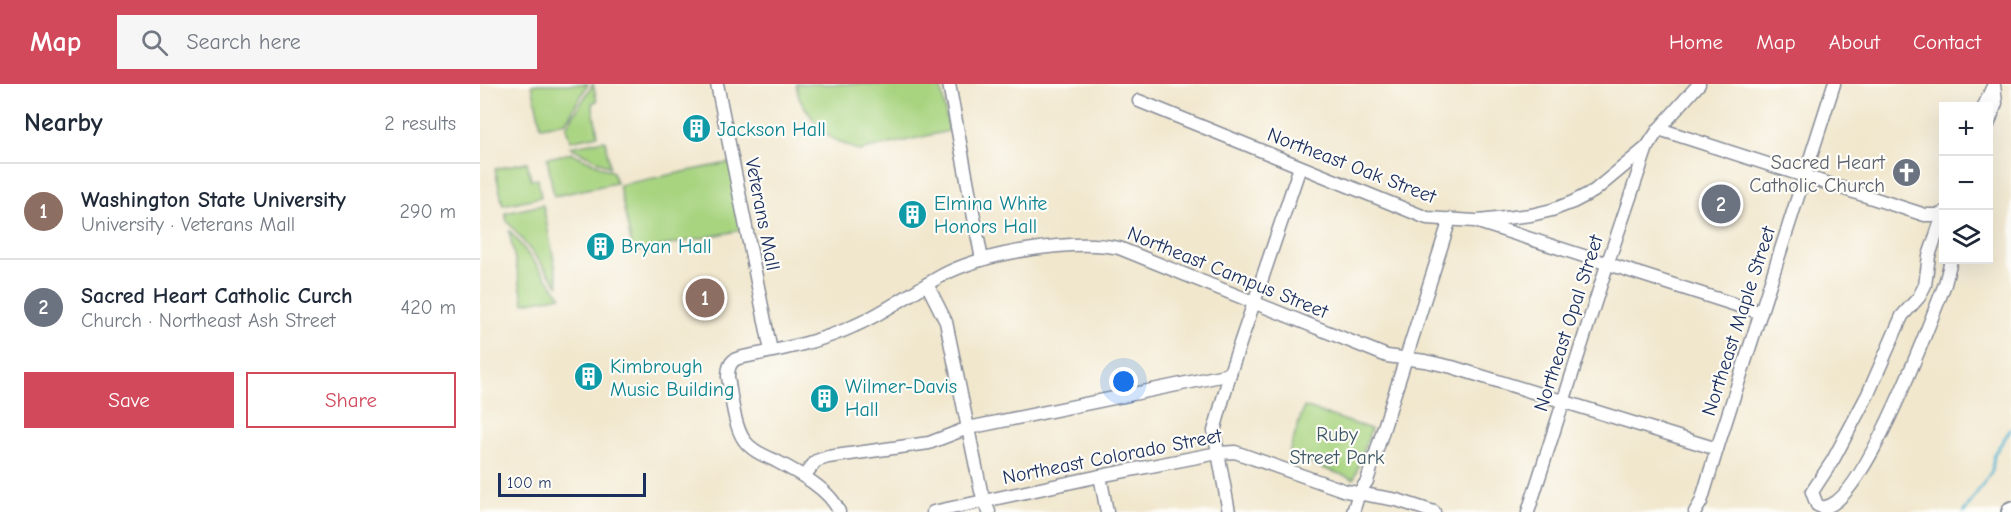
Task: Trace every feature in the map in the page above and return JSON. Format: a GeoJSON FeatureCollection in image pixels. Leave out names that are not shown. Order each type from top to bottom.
{"type":"FeatureCollection","features":[{"type":"Feature","properties":{"kind":"street","name":"Veterans Mall"},"geometry":{"type":"LineString","coordinates":[[717,84],[771,351]]}},
{"type":"Feature","properties":{"kind":"street"},"geometry":{"type":"LineString","coordinates":[[948,84],[982,260]]}},
{"type":"Feature","properties":{"kind":"street"},"geometry":{"type":"LineString","coordinates":[[1475,221],[1531,215],[1573,202],[1594,191],[1647,147],[1659,129],[1699,84]]}},
{"type":"Feature","properties":{"kind":"street","name":"Northeast Maple Street"},"geometry":{"type":"LineString","coordinates":[[1699,509],[1834,84]]}},
{"type":"Feature","properties":{"kind":"street"},"geometry":{"type":"LineString","coordinates":[[1986,102],[1993,84]]}},
{"type":"Feature","properties":{"kind":"street"},"geometry":{"type":"LineString","coordinates":[[1993,84],[1996,103],[1993,112]]}},
{"type":"Feature","properties":{"kind":"street","name":"Northeast Oak Street"},"geometry":{"type":"LineString","coordinates":[[1139,101],[1427,218],[1475,221],[1761,313]]}},
{"type":"Feature","properties":{"kind":"street"},"geometry":{"type":"LineString","coordinates":[[1659,129],[1925,215],[1939,214]]}},
{"type":"Feature","properties":{"kind":"street","name":"Northeast Opal Street"},"geometry":{"type":"LineString","coordinates":[[1528,512],[1647,147]]}},
{"type":"Feature","properties":{"kind":"street"},"geometry":{"type":"LineString","coordinates":[[1229,512],[1214,431],[1230,374],[1300,167]]}},
{"type":"Feature","properties":{"kind":"street"},"geometry":{"type":"LineString","coordinates":[[1531,215],[1528,229],[1532,240]]}},
{"type":"Feature","properties":{"kind":"street"},"geometry":{"type":"LineString","coordinates":[[1353,512],[1359,493],[1367,482],[1450,219]]}},
{"type":"Feature","properties":{"kind":"street"},"geometry":{"type":"LineString","coordinates":[[1939,226],[1929,256],[1925,285],[1919,297],[1902,316],[1868,394],[1833,460],[1812,492],[1816,505],[1822,508],[1827,507],[1843,496],[1883,433],[1945,284],[1950,264]]}},
{"type":"Feature","properties":{"kind":"street","name":"Northeast Campus Street"},"geometry":{"type":"LineString","coordinates":[[804,476],[753,450],[745,442],[740,433],[728,377],[728,370],[732,362],[739,358],[847,330],[956,268],[982,260],[1056,247],[1092,244],[1119,248],[1387,356],[1452,367],[1717,449]]}},
{"type":"Feature","properties":{"kind":"street"},"geometry":{"type":"LineString","coordinates":[[927,284],[946,322],[981,491],[987,507]]}},
{"type":"Feature","properties":{"kind":"street"},"geometry":{"type":"LineString","coordinates":[[839,512],[828,496],[804,476],[816,461],[828,457],[929,443],[968,428],[1230,374]]}},
{"type":"Feature","properties":{"kind":"street","name":"Northeast Colorado Street"},"geometry":{"type":"LineString","coordinates":[[933,512],[987,507],[1100,476],[1218,453],[1235,452],[1346,491],[1396,500],[1434,512]]}},
{"type":"Feature","properties":{"kind":"street"},"geometry":{"type":"LineString","coordinates":[[1100,476],[1107,512]]}},
{"type":"Feature","properties":{"kind":"green space"},"geometry":{"type":"Polygon","coordinates":[[[588,84],[566,122],[541,127],[532,85],[588,84]]]}},
{"type":"Feature","properties":{"kind":"green space"},"geometry":{"type":"Polygon","coordinates":[[[593,84],[597,101],[592,103],[598,135],[570,141],[566,127],[593,84]]]}},
{"type":"Feature","properties":{"kind":"green space"},"geometry":{"type":"Polygon","coordinates":[[[796,84],[940,84],[949,131],[859,151],[831,138],[816,124],[799,98],[796,84]]]}},
{"type":"Feature","properties":{"kind":"green space"},"geometry":{"type":"Polygon","coordinates":[[[605,140],[610,167],[570,147],[605,140]]]}},
{"type":"Feature","properties":{"kind":"green space"},"geometry":{"type":"Polygon","coordinates":[[[572,153],[613,172],[616,183],[554,196],[547,158],[572,153]]]}},
{"type":"Feature","properties":{"kind":"green space"},"geometry":{"type":"Polygon","coordinates":[[[527,162],[531,180],[538,179],[541,197],[503,205],[495,169],[527,162]]]}},
{"type":"Feature","properties":{"kind":"green space"},"geometry":{"type":"Polygon","coordinates":[[[733,162],[747,229],[633,252],[619,185],[733,162]]]}},
{"type":"Feature","properties":{"kind":"green space"},"geometry":{"type":"Polygon","coordinates":[[[543,205],[559,286],[507,221],[505,213],[543,205]]]}},
{"type":"Feature","properties":{"kind":"green space"},"geometry":{"type":"Polygon","coordinates":[[[510,231],[561,296],[524,303],[510,231]]]}},
{"type":"Feature","properties":{"kind":"green space","name":"Ruby Street Park"},"geometry":{"type":"Polygon","coordinates":[[[1304,407],[1371,429],[1354,479],[1288,456],[1304,407]]]}},
{"type":"Feature","properties":{"kind":"waterway"},"geometry":{"type":"LineString","coordinates":[[1964,512],[1992,471],[1994,454],[2011,429]]}},
{"type":"Feature","properties":{"kind":"place","name":"Jackson Hall"},"geometry":{"type":"Point","coordinates":[696,129]}},
{"type":"Feature","properties":{"kind":"place","name":"Sacred Heart Catholic Church"},"geometry":{"type":"Point","coordinates":[1906,173]}},
{"type":"Feature","properties":{"kind":"place","name":"Sacred Heart Catholic Curch"},"geometry":{"type":"Point","coordinates":[1721,204]}},
{"type":"Feature","properties":{"kind":"place","name":"Elmina White Honors Hall"},"geometry":{"type":"Point","coordinates":[913,215]}},
{"type":"Feature","properties":{"kind":"place","name":"Bryan Hall"},"geometry":{"type":"Point","coordinates":[600,246]}},
{"type":"Feature","properties":{"kind":"place","name":"Washington State University"},"geometry":{"type":"Point","coordinates":[705,298]}},
{"type":"Feature","properties":{"kind":"place","name":"Kimbrough Music Building"},"geometry":{"type":"Point","coordinates":[589,377]}},
{"type":"Feature","properties":{"kind":"place","name":"Wilmer-Davis Hall"},"geometry":{"type":"Point","coordinates":[824,398]}}]}
